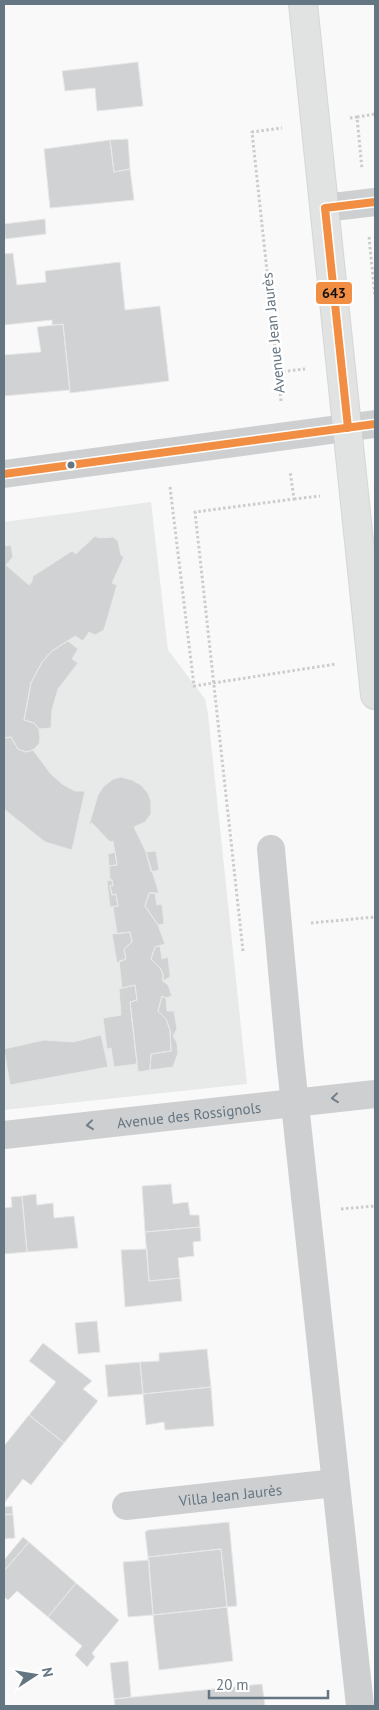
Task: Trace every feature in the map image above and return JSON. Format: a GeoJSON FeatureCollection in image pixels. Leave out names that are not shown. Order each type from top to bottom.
{"type":"FeatureCollection","features":[{"type":"Feature","properties":{"kind":"main road"},"geometry":{"type":"LineString","coordinates":[[303,4],[375,695]]}},
{"type":"Feature","properties":{"kind":"street"},"geometry":{"type":"LineString","coordinates":[[324,208],[375,202]]}},
{"type":"Feature","properties":{"kind":"street"},"geometry":{"type":"LineString","coordinates":[[4,474],[375,424]]}},
{"type":"Feature","properties":{"kind":"street"},"geometry":{"type":"LineString","coordinates":[[271,849],[295,1102],[360,1706]]}},
{"type":"Feature","properties":{"kind":"street","name":"Avenue des Rossignols"},"geometry":{"type":"LineString","coordinates":[[4,1135],[375,1094]]}},
{"type":"Feature","properties":{"kind":"street","name":"Villa Jean Jaurès"},"geometry":{"type":"LineString","coordinates":[[126,1506],[335,1483]]}},
{"type":"Feature","properties":{"kind":"path"},"geometry":{"type":"LineString","coordinates":[[357,117],[375,114]]}},
{"type":"Feature","properties":{"kind":"path","name":"Avenue Jean Jaurès"},"geometry":{"type":"LineString","coordinates":[[196,512],[294,499],[284,436],[252,132],[315,124]]}},
{"type":"Feature","properties":{"kind":"path"},"geometry":{"type":"LineString","coordinates":[[166,452],[194,686],[372,659]]}},
{"type":"Feature","properties":{"kind":"shaded area"},"geometry":{"type":"Polygon","coordinates":[[[151,502],[168,650],[205,699],[208,714],[247,1084],[4,1110],[4,522],[151,502]]]}},
{"type":"Feature","properties":{"kind":"building"},"geometry":{"type":"Polygon","coordinates":[[[138,62],[143,106],[97,111],[95,88],[65,91],[62,71],[138,62]]]}},
{"type":"Feature","properties":{"kind":"building"},"geometry":{"type":"Polygon","coordinates":[[[128,139],[130,169],[114,172],[110,140],[128,139]]]}},
{"type":"Feature","properties":{"kind":"building"},"geometry":{"type":"Polygon","coordinates":[[[110,140],[114,172],[130,169],[134,200],[50,208],[44,149],[110,140]]]}},
{"type":"Feature","properties":{"kind":"building"},"geometry":{"type":"Polygon","coordinates":[[[45,219],[46,234],[5,239],[4,224],[45,219]]]}},
{"type":"Feature","properties":{"kind":"building"},"geometry":{"type":"Polygon","coordinates":[[[13,253],[17,285],[46,282],[45,271],[120,262],[125,310],[160,306],[169,381],[70,393],[63,324],[52,325],[52,320],[4,325],[4,254],[13,253]]]}},
{"type":"Feature","properties":{"kind":"building"},"geometry":{"type":"Polygon","coordinates":[[[63,324],[70,390],[4,396],[4,355],[41,352],[37,327],[63,324]]]}},
{"type":"Feature","properties":{"kind":"building"},"geometry":{"type":"Polygon","coordinates":[[[95,536],[99,538],[113,537],[118,541],[121,555],[124,557],[112,583],[117,585],[104,630],[95,635],[89,632],[83,641],[75,636],[52,651],[42,662],[31,683],[24,720],[34,723],[39,729],[39,744],[33,750],[26,752],[18,749],[11,737],[4,738],[4,546],[11,545],[13,557],[6,565],[29,585],[33,576],[72,551],[76,554],[95,536]]]}},
{"type":"Feature","properties":{"kind":"building"},"geometry":{"type":"Polygon","coordinates":[[[68,641],[78,649],[72,659],[78,663],[58,689],[52,710],[51,728],[39,729],[34,723],[24,720],[31,683],[42,662],[52,651],[68,641]]]}},
{"type":"Feature","properties":{"kind":"building"},"geometry":{"type":"Polygon","coordinates":[[[11,737],[18,749],[26,752],[33,750],[51,774],[62,784],[75,791],[85,791],[72,850],[45,842],[4,809],[4,738],[11,737]]]}},
{"type":"Feature","properties":{"kind":"building"},"geometry":{"type":"Polygon","coordinates":[[[121,777],[141,785],[148,793],[151,801],[151,814],[145,822],[134,827],[146,852],[159,893],[149,893],[145,906],[158,925],[165,944],[155,947],[151,959],[160,968],[163,974],[163,981],[168,985],[172,996],[166,998],[162,996],[158,1011],[166,1019],[170,1030],[171,1051],[151,1054],[150,1070],[138,1072],[130,1002],[137,1000],[135,985],[122,988],[119,961],[126,959],[124,949],[132,942],[130,932],[117,934],[113,907],[118,906],[116,894],[112,895],[110,885],[113,886],[112,880],[110,880],[109,866],[117,865],[113,841],[110,842],[92,823],[89,825],[98,795],[103,787],[113,779],[121,777]]]}},
{"type":"Feature","properties":{"kind":"building"},"geometry":{"type":"Polygon","coordinates":[[[156,851],[159,870],[151,872],[146,852],[156,851]]]}},
{"type":"Feature","properties":{"kind":"building"},"geometry":{"type":"Polygon","coordinates":[[[115,852],[117,865],[109,866],[108,854],[115,852]]]}},
{"type":"Feature","properties":{"kind":"building"},"geometry":{"type":"Polygon","coordinates":[[[112,880],[113,886],[110,885],[112,895],[116,894],[118,906],[110,907],[107,881],[112,880]]]}},
{"type":"Feature","properties":{"kind":"building"},"geometry":{"type":"Polygon","coordinates":[[[149,893],[155,893],[157,905],[162,904],[164,924],[158,925],[145,906],[149,893]]]}},
{"type":"Feature","properties":{"kind":"building"},"geometry":{"type":"Polygon","coordinates":[[[130,932],[132,942],[124,949],[126,959],[117,963],[112,934],[130,932]]]}},
{"type":"Feature","properties":{"kind":"building"},"geometry":{"type":"Polygon","coordinates":[[[160,946],[162,959],[168,957],[170,974],[170,977],[163,981],[163,974],[160,968],[151,959],[155,947],[160,946]]]}},
{"type":"Feature","properties":{"kind":"building"},"geometry":{"type":"Polygon","coordinates":[[[135,985],[137,1000],[130,1002],[137,1064],[114,1067],[111,1048],[107,1049],[103,1018],[121,1015],[119,989],[135,985]]]}},
{"type":"Feature","properties":{"kind":"building"},"geometry":{"type":"Polygon","coordinates":[[[162,996],[166,998],[167,1011],[174,1011],[177,1029],[173,1036],[177,1043],[178,1053],[173,1067],[150,1070],[151,1054],[171,1051],[170,1030],[166,1019],[158,1011],[162,996]]]}},
{"type":"Feature","properties":{"kind":"building"},"geometry":{"type":"Polygon","coordinates":[[[101,1035],[108,1067],[10,1085],[4,1049],[44,1040],[73,1042],[101,1035]]]}},
{"type":"Feature","properties":{"kind":"building"},"geometry":{"type":"Polygon","coordinates":[[[171,1184],[173,1204],[188,1202],[190,1215],[199,1215],[200,1227],[145,1232],[142,1186],[171,1184]]]}},
{"type":"Feature","properties":{"kind":"building"},"geometry":{"type":"Polygon","coordinates":[[[36,1194],[37,1205],[53,1203],[54,1218],[74,1216],[78,1248],[27,1252],[22,1196],[36,1194]]]}},
{"type":"Feature","properties":{"kind":"building"},"geometry":{"type":"Polygon","coordinates":[[[22,1196],[27,1252],[4,1254],[4,1208],[12,1207],[11,1197],[22,1196]]]}},
{"type":"Feature","properties":{"kind":"building"},"geometry":{"type":"Polygon","coordinates":[[[200,1227],[201,1241],[193,1242],[194,1256],[178,1258],[180,1278],[149,1281],[145,1232],[200,1227]]]}},
{"type":"Feature","properties":{"kind":"building"},"geometry":{"type":"Polygon","coordinates":[[[147,1249],[149,1281],[180,1278],[182,1301],[125,1307],[121,1250],[147,1249]]]}},
{"type":"Feature","properties":{"kind":"building"},"geometry":{"type":"Polygon","coordinates":[[[97,1321],[100,1352],[78,1354],[75,1323],[97,1321]]]}},
{"type":"Feature","properties":{"kind":"building"},"geometry":{"type":"Polygon","coordinates":[[[43,1343],[92,1381],[83,1389],[98,1401],[64,1443],[29,1415],[56,1382],[29,1361],[43,1343]]]}},
{"type":"Feature","properties":{"kind":"building"},"geometry":{"type":"Polygon","coordinates":[[[207,1349],[211,1387],[143,1394],[140,1362],[159,1361],[159,1353],[207,1349]]]}},
{"type":"Feature","properties":{"kind":"building"},"geometry":{"type":"Polygon","coordinates":[[[140,1362],[143,1394],[108,1397],[105,1365],[140,1362]]]}},
{"type":"Feature","properties":{"kind":"building"},"geometry":{"type":"Polygon","coordinates":[[[211,1387],[214,1426],[165,1430],[164,1422],[146,1425],[143,1394],[211,1387]]]}},
{"type":"Feature","properties":{"kind":"building"},"geometry":{"type":"Polygon","coordinates":[[[29,1415],[64,1443],[31,1485],[23,1479],[5,1502],[4,1446],[29,1415]]]}},
{"type":"Feature","properties":{"kind":"building"},"geometry":{"type":"Polygon","coordinates":[[[12,1506],[13,1514],[4,1515],[4,1507],[12,1506]]]}},
{"type":"Feature","properties":{"kind":"building"},"geometry":{"type":"Polygon","coordinates":[[[13,1514],[15,1538],[4,1539],[4,1515],[13,1514]]]}},
{"type":"Feature","properties":{"kind":"building"},"geometry":{"type":"Polygon","coordinates":[[[229,1522],[237,1606],[227,1607],[221,1549],[148,1557],[145,1532],[148,1530],[229,1522]]]}},
{"type":"Feature","properties":{"kind":"building"},"geometry":{"type":"Polygon","coordinates":[[[23,1537],[29,1542],[4,1571],[4,1560],[23,1537]]]}},
{"type":"Feature","properties":{"kind":"building"},"geometry":{"type":"Polygon","coordinates":[[[29,1542],[76,1583],[48,1617],[17,1591],[8,1600],[4,1597],[4,1571],[29,1542]]]}},
{"type":"Feature","properties":{"kind":"building"},"geometry":{"type":"Polygon","coordinates":[[[221,1549],[227,1607],[153,1615],[148,1557],[221,1549]]]}},
{"type":"Feature","properties":{"kind":"building"},"geometry":{"type":"Polygon","coordinates":[[[149,1560],[153,1615],[128,1617],[123,1562],[149,1560]]]}},
{"type":"Feature","properties":{"kind":"building"},"geometry":{"type":"Polygon","coordinates":[[[76,1583],[119,1620],[92,1653],[95,1657],[87,1667],[75,1655],[82,1646],[48,1617],[76,1583]]]}},
{"type":"Feature","properties":{"kind":"building"},"geometry":{"type":"Polygon","coordinates":[[[227,1607],[233,1661],[159,1670],[153,1615],[227,1607]]]}},
{"type":"Feature","properties":{"kind":"building"},"geometry":{"type":"Polygon","coordinates":[[[128,1661],[131,1697],[114,1699],[110,1663],[128,1661]]]}},
{"type":"Feature","properties":{"kind":"building"},"geometry":{"type":"Polygon","coordinates":[[[262,1684],[265,1706],[115,1706],[114,1699],[262,1684]]]}},
{"type":"Feature","properties":{"kind":"transit line","name":"643"},"geometry":{"type":"LineString","coordinates":[[348,428],[325,208],[375,202]]}},
{"type":"Feature","properties":{"kind":"transit line","name":"643"},"geometry":{"type":"LineString","coordinates":[[4,474],[375,424]]}}]}
